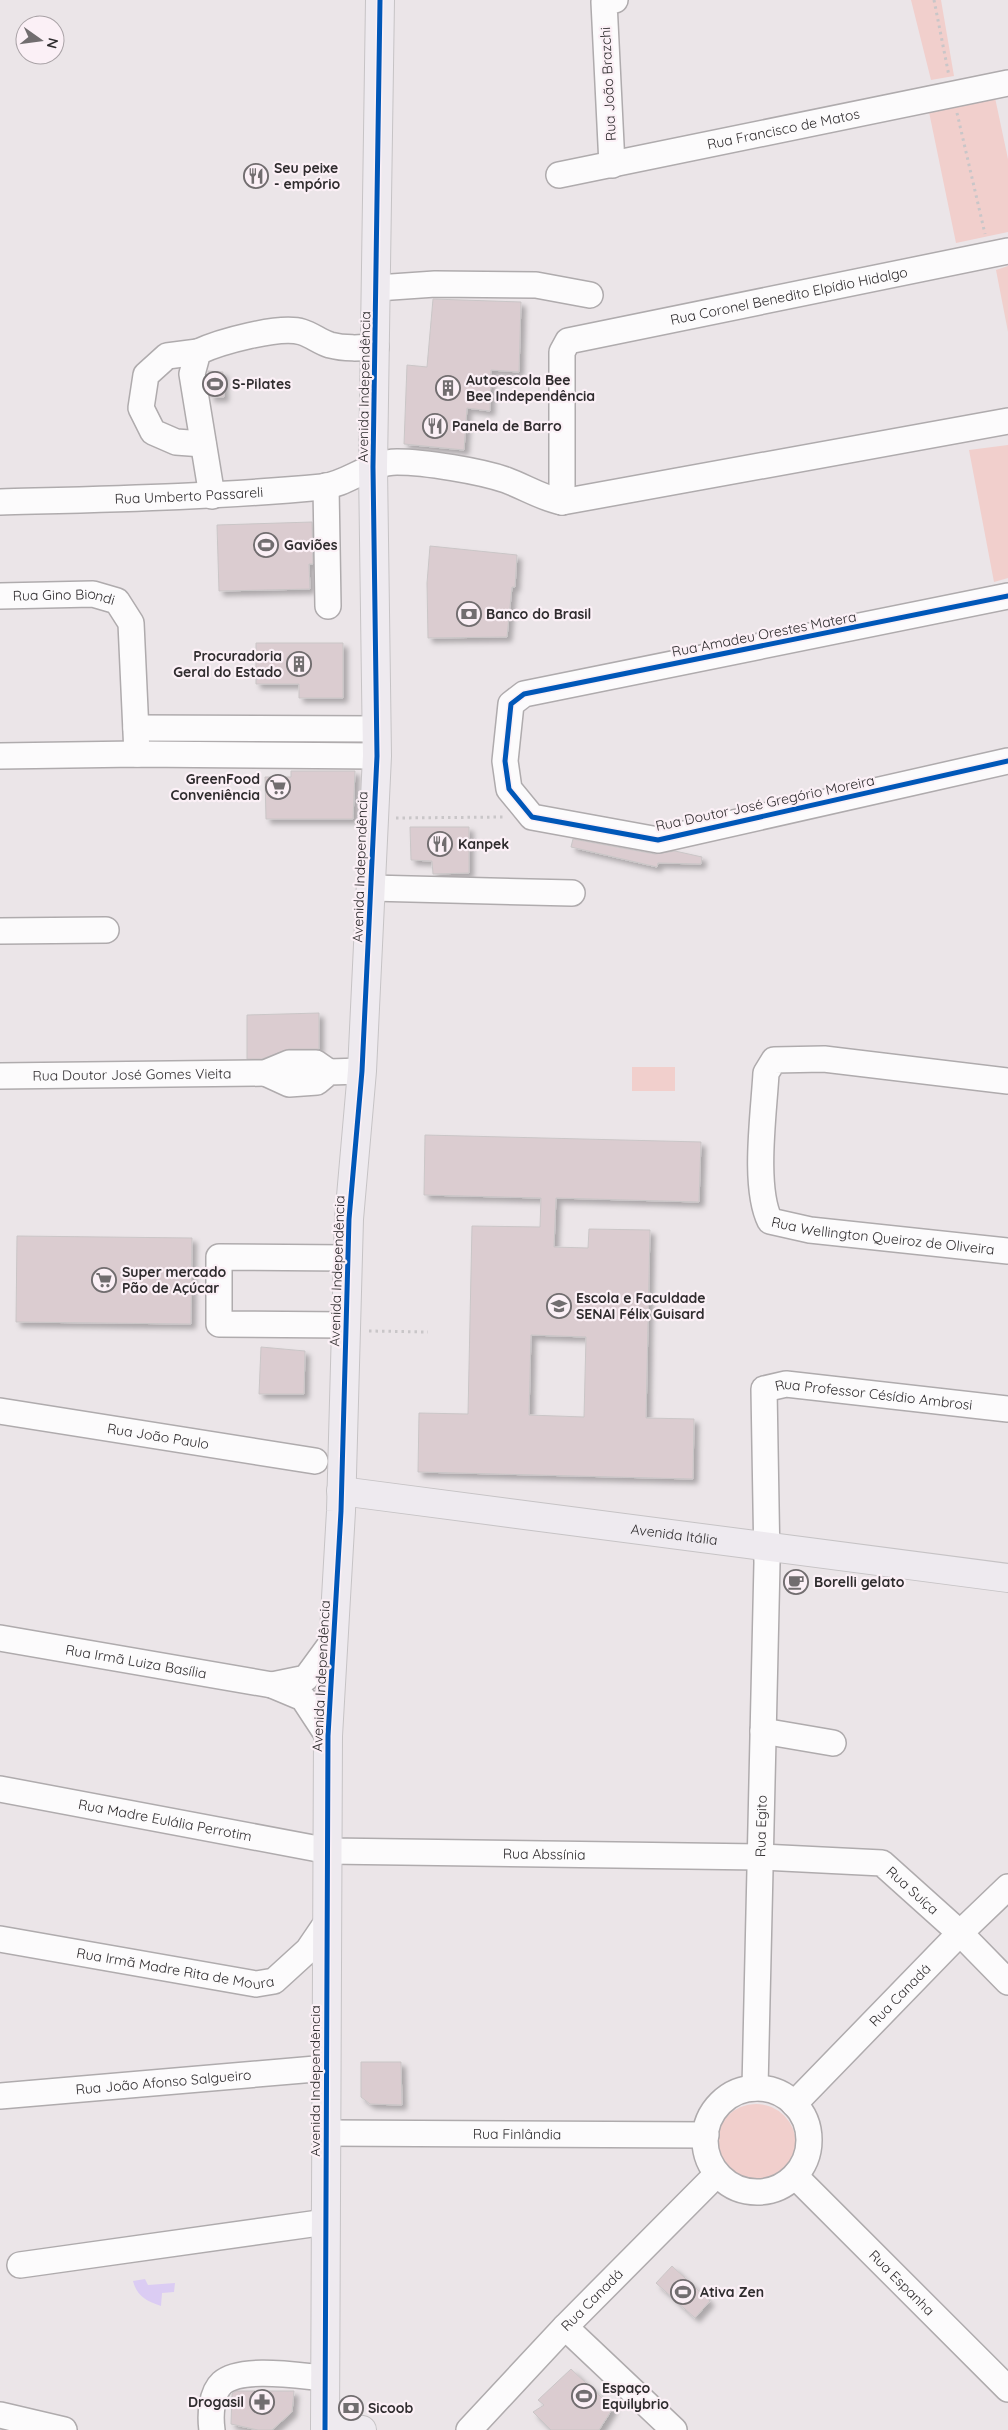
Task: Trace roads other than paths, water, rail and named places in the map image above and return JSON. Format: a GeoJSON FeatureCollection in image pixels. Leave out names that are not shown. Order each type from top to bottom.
{"type":"FeatureCollection","features":[{"type":"Feature","properties":{"kind":"main road","name":"Avenida Independência"},"geometry":{"type":"LineString","coordinates":[[325,2427],[328,1736],[341,1501],[349,1219],[362,1071],[377,742],[373,467],[380,0]]}},
{"type":"Feature","properties":{"kind":"main road","name":"Avenida Itália"},"geometry":{"type":"LineString","coordinates":[[341,1501],[706,1558],[767,1556],[1008,1578]]}},
{"type":"Feature","properties":{"kind":"main road","name":"Avenida Itália"},"geometry":{"type":"LineString","coordinates":[[767,1556],[1008,1594]]}},
{"type":"Feature","properties":{"kind":"main road"},"geometry":{"type":"LineString","coordinates":[[325,2427],[362,2430]]}},
{"type":"Feature","properties":{"kind":"street","name":"Rua João Brazchi"},"geometry":{"type":"LineString","coordinates":[[610,1],[612,165]]}},
{"type":"Feature","properties":{"kind":"street","name":"Rua Francisco de Matos"},"geometry":{"type":"LineString","coordinates":[[559,175],[1008,83]]}},
{"type":"Feature","properties":{"kind":"street","name":"Rua Coronel Benedito Elpídio Hidalgo"},"geometry":{"type":"LineString","coordinates":[[562,502],[562,352],[568,341],[1005,252]]}},
{"type":"Feature","properties":{"kind":"street"},"geometry":{"type":"LineString","coordinates":[[376,288],[435,284],[536,284],[590,295]]}},
{"type":"Feature","properties":{"kind":"street"},"geometry":{"type":"LineString","coordinates":[[203,444],[176,442],[153,432],[140,408],[146,375],[167,356],[198,352],[216,343],[278,331],[301,331],[329,345],[350,348],[376,347]]}},
{"type":"Feature","properties":{"kind":"street"},"geometry":{"type":"LineString","coordinates":[[198,352],[192,374],[212,496]]}},
{"type":"Feature","properties":{"kind":"street"},"geometry":{"type":"LineString","coordinates":[[562,502],[1008,421]]}},
{"type":"Feature","properties":{"kind":"street","name":"Rua Umberto Passareli"},"geometry":{"type":"LineString","coordinates":[[0,502],[212,496],[326,486],[373,467],[398,462],[435,466],[499,478],[549,499],[562,502]]}},
{"type":"Feature","properties":{"kind":"street"},"geometry":{"type":"LineString","coordinates":[[326,486],[328,606]]}},
{"type":"Feature","properties":{"kind":"street","name":"Rua Gino Biondi"},"geometry":{"type":"LineString","coordinates":[[0,596],[93,594],[117,601],[131,623],[137,754]]}},
{"type":"Feature","properties":{"kind":"street","name":"Rua Amadeu Orestes Matera"},"geometry":{"type":"LineString","coordinates":[[532,817],[509,789],[505,760],[511,704],[524,694],[1008,596]]}},
{"type":"Feature","properties":{"kind":"street"},"geometry":{"type":"LineString","coordinates":[[136,728],[260,729],[377,742]]}},
{"type":"Feature","properties":{"kind":"street"},"geometry":{"type":"LineString","coordinates":[[260,729],[260,756]]}},
{"type":"Feature","properties":{"kind":"street"},"geometry":{"type":"LineString","coordinates":[[0,756],[137,754],[260,756],[377,742]]}},
{"type":"Feature","properties":{"kind":"street","name":"Rua Doutor José Gregório Moreira"},"geometry":{"type":"LineString","coordinates":[[532,817],[658,840],[1008,761]]}},
{"type":"Feature","properties":{"kind":"street"},"geometry":{"type":"LineString","coordinates":[[370,888],[572,893]]}},
{"type":"Feature","properties":{"kind":"street"},"geometry":{"type":"LineString","coordinates":[[0,932],[106,930]]}},
{"type":"Feature","properties":{"kind":"street","name":"Rua Wellington Queiroz de Oliveira"},"geometry":{"type":"LineString","coordinates":[[1008,1082],[824,1059],[774,1060],[766,1073],[761,1178],[764,1209],[770,1221],[810,1230],[1008,1251]]}},
{"type":"Feature","properties":{"kind":"street","name":"Rua Doutor José Gomes Vieita"},"geometry":{"type":"LineString","coordinates":[[0,1076],[265,1073],[289,1063],[316,1063],[329,1072],[362,1071]]}},
{"type":"Feature","properties":{"kind":"street"},"geometry":{"type":"LineString","coordinates":[[346,1328],[218,1324],[219,1256],[348,1258]]}},
{"type":"Feature","properties":{"kind":"street","name":"Rua Professor Césídio Ambrosi"},"geometry":{"type":"LineString","coordinates":[[767,1556],[764,1389],[786,1384],[1008,1409]]}},
{"type":"Feature","properties":{"kind":"street","name":"Rua João Paulo"},"geometry":{"type":"LineString","coordinates":[[0,1411],[315,1461]]}},
{"type":"Feature","properties":{"kind":"street","name":"Rua Egito"},"geometry":{"type":"LineString","coordinates":[[755,2088],[767,1556]]}},
{"type":"Feature","properties":{"kind":"street","name":"Rua Irmã Luiza Basília"},"geometry":{"type":"LineString","coordinates":[[0,1638],[272,1685],[303,1698],[328,1736]]}},
{"type":"Feature","properties":{"kind":"street","name":"Rua Irmã Luiza Basília"},"geometry":{"type":"LineString","coordinates":[[272,1685],[306,1678],[333,1641]]}},
{"type":"Feature","properties":{"kind":"street"},"geometry":{"type":"LineString","coordinates":[[763,1731],[833,1743]]}},
{"type":"Feature","properties":{"kind":"street","name":"Rua Madre Eulália Perrotim"},"geometry":{"type":"LineString","coordinates":[[0,1789],[328,1851]]}},
{"type":"Feature","properties":{"kind":"street","name":"Rua Abssínia"},"geometry":{"type":"LineString","coordinates":[[328,1851],[760,1857]]}},
{"type":"Feature","properties":{"kind":"street","name":"Rua Suíça"},"geometry":{"type":"LineString","coordinates":[[760,1857],[882,1863],[960,1933],[1008,1982]]}},
{"type":"Feature","properties":{"kind":"street","name":"Rua Canadá"},"geometry":{"type":"LineString","coordinates":[[794,2104],[960,1933],[1008,1887]]}},
{"type":"Feature","properties":{"kind":"street","name":"Rua Irmã Madre Rita de Moura"},"geometry":{"type":"LineString","coordinates":[[0,1939],[256,1984],[274,1981],[308,1950],[326,1925]]}},
{"type":"Feature","properties":{"kind":"street","name":"Rua João Afonso Salgueiro"},"geometry":{"type":"LineString","coordinates":[[0,2096],[327,2068]]}},
{"type":"Feature","properties":{"kind":"street"},"geometry":{"type":"LineString","coordinates":[[755,2088],[777,2091],[794,2104],[802,2112],[809,2131],[809,2142],[805,2162],[794,2176],[783,2186],[768,2191],[748,2192],[732,2186],[718,2174],[707,2154],[706,2135],[711,2117],[721,2103],[734,2093],[755,2088]]}},
{"type":"Feature","properties":{"kind":"street","name":"Rua Finlândia"},"geometry":{"type":"LineString","coordinates":[[327,2133],[706,2135]]}},
{"type":"Feature","properties":{"kind":"street","name":"Rua Canadá"},"geometry":{"type":"LineString","coordinates":[[469,2430],[565,2327],[718,2174]]}},
{"type":"Feature","properties":{"kind":"street","name":"Rua Espanha"},"geometry":{"type":"LineString","coordinates":[[794,2176],[1008,2389]]}},
{"type":"Feature","properties":{"kind":"street"},"geometry":{"type":"LineString","coordinates":[[20,2266],[326,2222]]}},
{"type":"Feature","properties":{"kind":"street"},"geometry":{"type":"LineString","coordinates":[[565,2327],[674,2430]]}},
{"type":"Feature","properties":{"kind":"street"},"geometry":{"type":"LineString","coordinates":[[212,2430],[212,2400],[222,2383],[235,2376],[272,2374],[324,2378]]}},
{"type":"Feature","properties":{"kind":"street"},"geometry":{"type":"LineString","coordinates":[[0,2415],[64,2430]]}},
{"type":"Feature","properties":{"kind":"place","name":"Seu peixe - empório"},"geometry":{"type":"Point","coordinates":[256,176]}},
{"type":"Feature","properties":{"kind":"place","name":"S-Pilates"},"geometry":{"type":"Point","coordinates":[215,384]}},
{"type":"Feature","properties":{"kind":"place","name":"Autoescola Bee Bee Independência"},"geometry":{"type":"Point","coordinates":[448,388]}},
{"type":"Feature","properties":{"kind":"place","name":"Panela de Barro"},"geometry":{"type":"Point","coordinates":[435,426]}},
{"type":"Feature","properties":{"kind":"place","name":"Gaviões"},"geometry":{"type":"Point","coordinates":[266,545]}},
{"type":"Feature","properties":{"kind":"place","name":"Banco do Brasil"},"geometry":{"type":"Point","coordinates":[469,614]}},
{"type":"Feature","properties":{"kind":"place","name":"Procuradoria Geral do Estado"},"geometry":{"type":"Point","coordinates":[299,664]}},
{"type":"Feature","properties":{"kind":"place","name":"GreenFood Conveniência"},"geometry":{"type":"Point","coordinates":[278,787]}},
{"type":"Feature","properties":{"kind":"place","name":"Kanpek"},"geometry":{"type":"Point","coordinates":[440,844]}},
{"type":"Feature","properties":{"kind":"place","name":"Super mercado Pão de Açúcar"},"geometry":{"type":"Point","coordinates":[104,1280]}},
{"type":"Feature","properties":{"kind":"place","name":"Escola e Faculdade SENAI Félix Guisard"},"geometry":{"type":"Point","coordinates":[559,1306]}},
{"type":"Feature","properties":{"kind":"place","name":"Borelli gelato"},"geometry":{"type":"Point","coordinates":[796,1582]}},
{"type":"Feature","properties":{"kind":"place","name":"Ativa Zen"},"geometry":{"type":"Point","coordinates":[683,2292]}},
{"type":"Feature","properties":{"kind":"place","name":"Espaço Equilybrio"},"geometry":{"type":"Point","coordinates":[584,2396]}},
{"type":"Feature","properties":{"kind":"place","name":"Drogasil"},"geometry":{"type":"Point","coordinates":[262,2402]}},
{"type":"Feature","properties":{"kind":"place","name":"Sicoob"},"geometry":{"type":"Point","coordinates":[351,2408]}}]}
